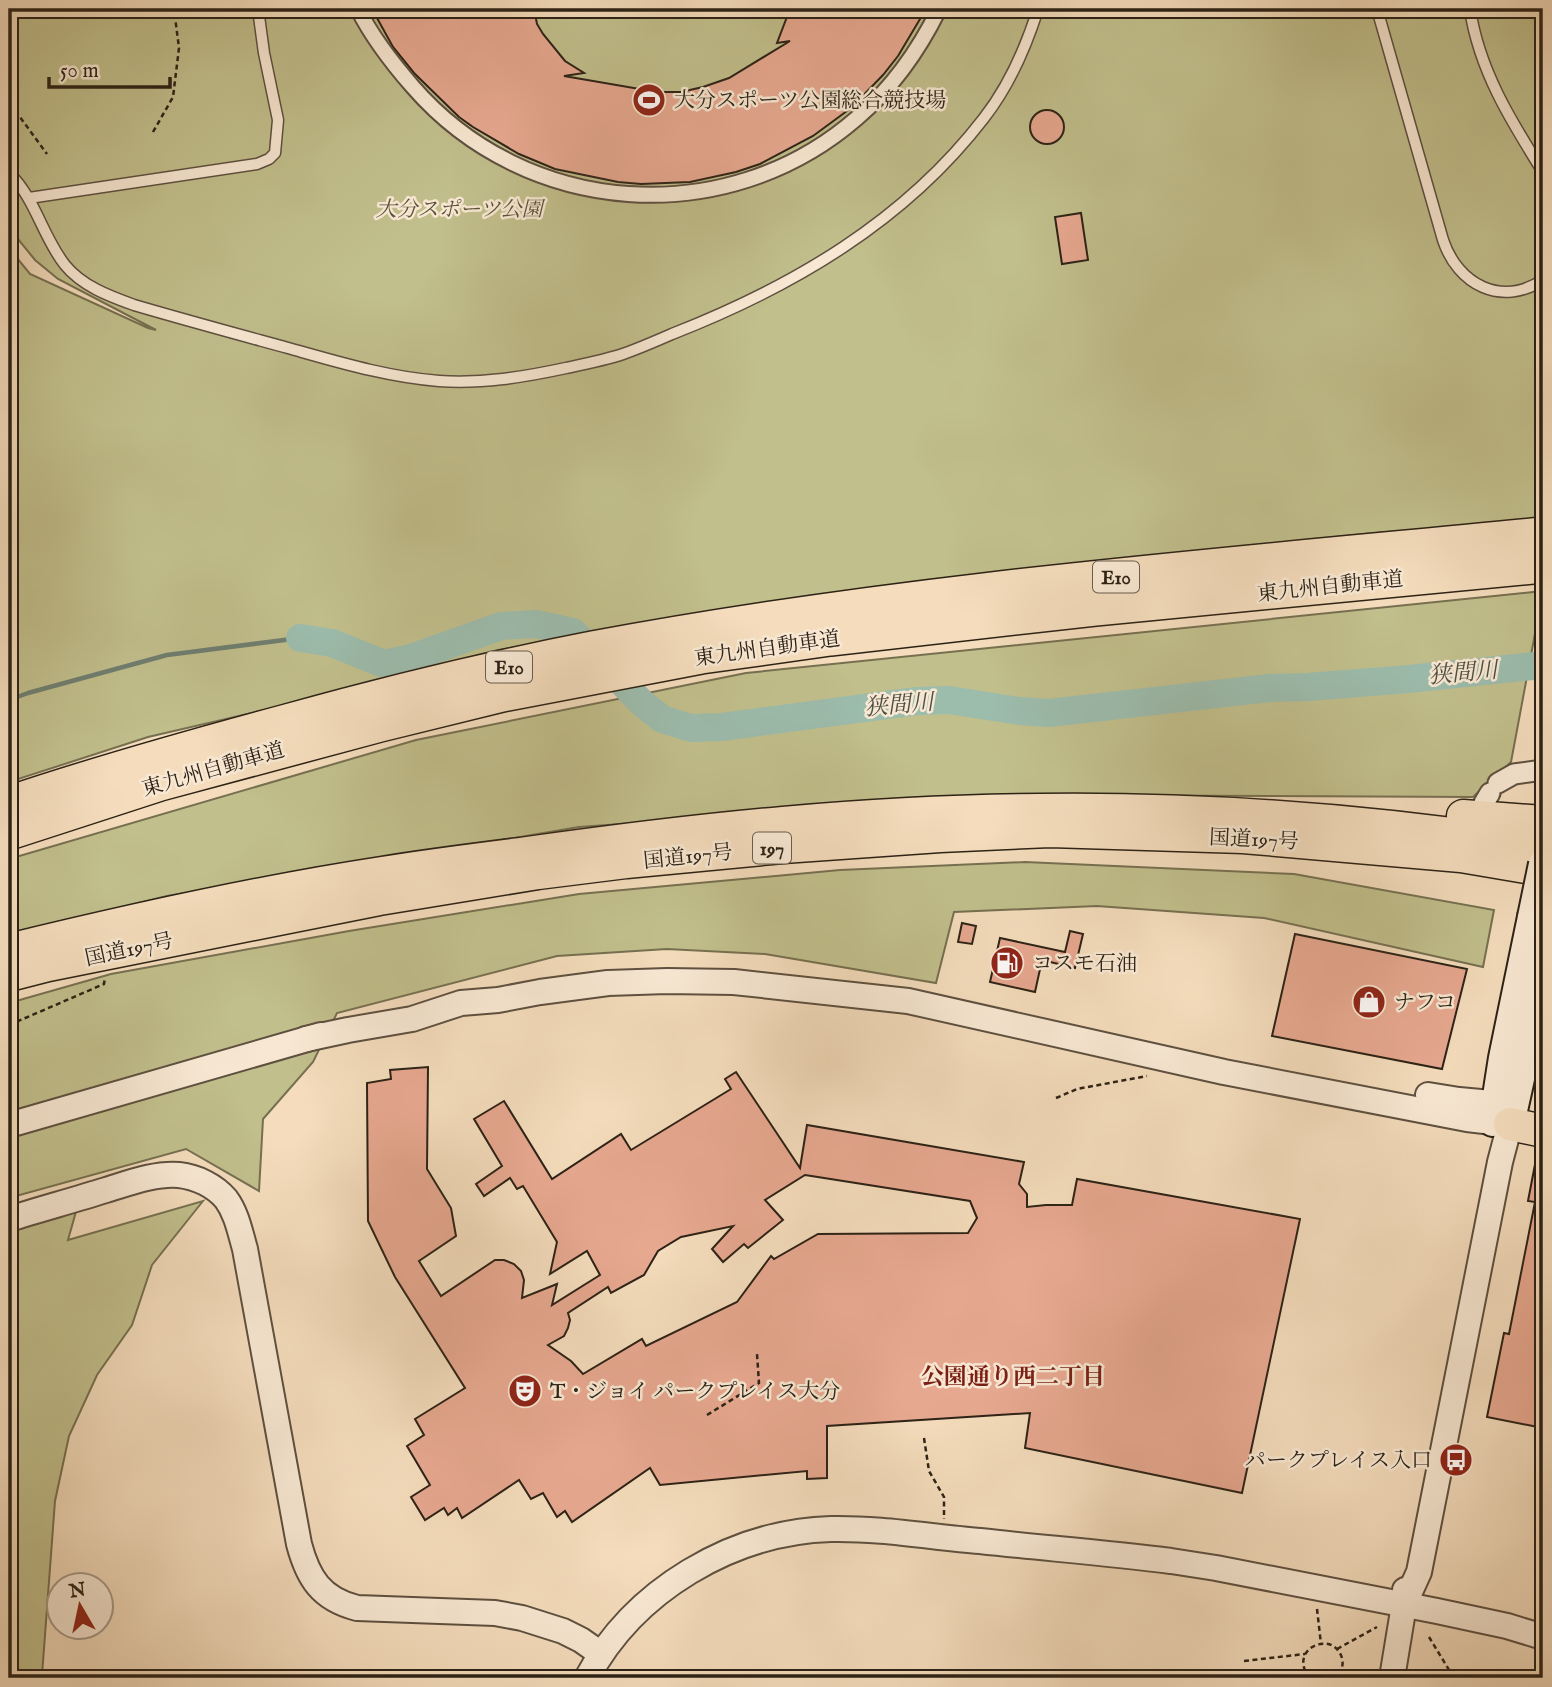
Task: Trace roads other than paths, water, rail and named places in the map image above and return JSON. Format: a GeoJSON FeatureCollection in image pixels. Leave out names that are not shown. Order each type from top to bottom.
{"type":"FeatureCollection","features":[{"type":"Feature","properties":{"kind":"highway","name":"東九州自動車道"},"geometry":{"type":"LineString","coordinates":[[9,804],[206,744],[502,694],[850,608],[1012,587],[1543,535]]}},
{"type":"Feature","properties":{"kind":"highway","name":"東九州自動車道"},"geometry":{"type":"LineString","coordinates":[[696,645],[831,638],[1094,608],[1543,565]]}},
{"type":"Feature","properties":{"kind":"highway","name":"東九州自動車道"},"geometry":{"type":"LineString","coordinates":[[9,832],[335,722]]}},
{"type":"Feature","properties":{"kind":"highway"},"geometry":{"type":"LineString","coordinates":[[1255,815],[1370,810],[1490,798],[1543,822]]}},
{"type":"Feature","properties":{"kind":"highway","name":"国道197号"},"geometry":{"type":"LineString","coordinates":[[9,950],[199,906],[380,873],[598,843],[729,828],[884,815],[1040,810],[1255,815],[1441,832],[1543,847]]}},
{"type":"Feature","properties":{"kind":"highway","name":"国道197号"},"geometry":{"type":"LineString","coordinates":[[9,975],[366,901],[538,873],[783,847],[940,836],[1050,831],[1243,837],[1461,856],[1543,870]]}},
{"type":"Feature","properties":{"kind":"highway"},"geometry":{"type":"LineString","coordinates":[[1027,832],[1110,844],[1270,852],[1414,867],[1509,884],[1538,905]]}},
{"type":"Feature","properties":{"kind":"highway"},"geometry":{"type":"LineString","coordinates":[[1511,1113],[1543,1131]]}},
{"type":"Feature","properties":{"kind":"main road"},"geometry":{"type":"LineString","coordinates":[[1511,1113],[1503,1058],[1538,905],[1543,864]]}},
{"type":"Feature","properties":{"kind":"main road"},"geometry":{"type":"LineString","coordinates":[[1511,1113],[1543,974]]}},
{"type":"Feature","properties":{"kind":"street"},"geometry":{"type":"LineString","coordinates":[[358,9],[402,75],[432,108],[473,141],[548,179],[607,193],[648,196],[697,191],[752,178],[795,160],[836,134],[864,111],[899,75],[930,28],[939,9]]}},
{"type":"Feature","properties":{"kind":"street"},"geometry":{"type":"LineString","coordinates":[[1490,798],[1514,774],[1543,770]]}},
{"type":"Feature","properties":{"kind":"street"},"geometry":{"type":"LineString","coordinates":[[9,1125],[306,1039],[412,1019],[461,1003],[608,983],[691,980],[745,983],[908,1001],[1224,1072],[1467,1119],[1511,1113],[1419,1572],[1404,1605],[1392,1678]]}},
{"type":"Feature","properties":{"kind":"street"},"geometry":{"type":"LineString","coordinates":[[9,1219],[167,1175],[193,1178],[215,1189],[232,1210],[245,1249],[299,1544],[316,1584],[336,1600],[357,1608],[495,1613],[522,1618],[563,1631],[601,1654]]}},
{"type":"Feature","properties":{"kind":"street"},"geometry":{"type":"LineString","coordinates":[[587,1678],[616,1634],[671,1584],[713,1559],[765,1538],[821,1530],[874,1531],[1171,1561],[1453,1614],[1543,1637]]}},
{"type":"Feature","properties":{"kind":"lane"},"geometry":{"type":"LineString","coordinates":[[29,198],[257,164],[269,159],[275,153],[278,120],[258,9]]}},
{"type":"Feature","properties":{"kind":"lane"},"geometry":{"type":"LineString","coordinates":[[9,173],[29,198],[66,267],[101,292],[134,305],[363,369],[439,381],[499,380],[621,354],[702,323],[803,273],[877,224],[939,169],[984,118],[1021,54],[1038,9]]}},
{"type":"Feature","properties":{"kind":"lane"},"geometry":{"type":"LineString","coordinates":[[1377,9],[1443,240],[1452,260],[1471,282],[1492,290],[1516,291],[1543,280]]}},
{"type":"Feature","properties":{"kind":"lane"},"geometry":{"type":"LineString","coordinates":[[1470,9],[1480,51],[1495,89],[1508,117],[1543,173]]}},
{"type":"Feature","properties":{"kind":"waterway","name":"狭間川"},"geometry":{"type":"LineString","coordinates":[[300,638],[332,643],[384,664],[411,658],[501,626],[536,624],[573,632],[642,703],[662,719],[691,728],[722,727],[917,701],[949,700],[1049,713],[1269,688],[1409,679],[1543,665]]}},
{"type":"Feature","properties":{"kind":"waterway"},"geometry":{"type":"LineString","coordinates":[[9,700],[167,655],[300,638]]}},
{"type":"Feature","properties":{"kind":"place","name":"大分スポーツ公園総合競技場"},"geometry":{"type":"Point","coordinates":[649,100]}},
{"type":"Feature","properties":{"kind":"place","name":"コスモ石油"},"geometry":{"type":"Point","coordinates":[1007,963]}},
{"type":"Feature","properties":{"kind":"place","name":"ナフコ"},"geometry":{"type":"Point","coordinates":[1369,1002]}},
{"type":"Feature","properties":{"kind":"place","name":"T・ジョイ パークプレイス大分"},"geometry":{"type":"Point","coordinates":[525,1391]}},
{"type":"Feature","properties":{"kind":"place","name":"パークプレイス入口"},"geometry":{"type":"Point","coordinates":[1456,1460]}},
{"type":"Feature","properties":{"kind":"district","name":"公園通り西二丁目"},"geometry":{"type":"Point","coordinates":[1013,1376]}},
{"type":"Feature","properties":{"kind":"park label","name":"大分スポーツ公園"},"geometry":{"type":"Point","coordinates":[459,209]}}]}
